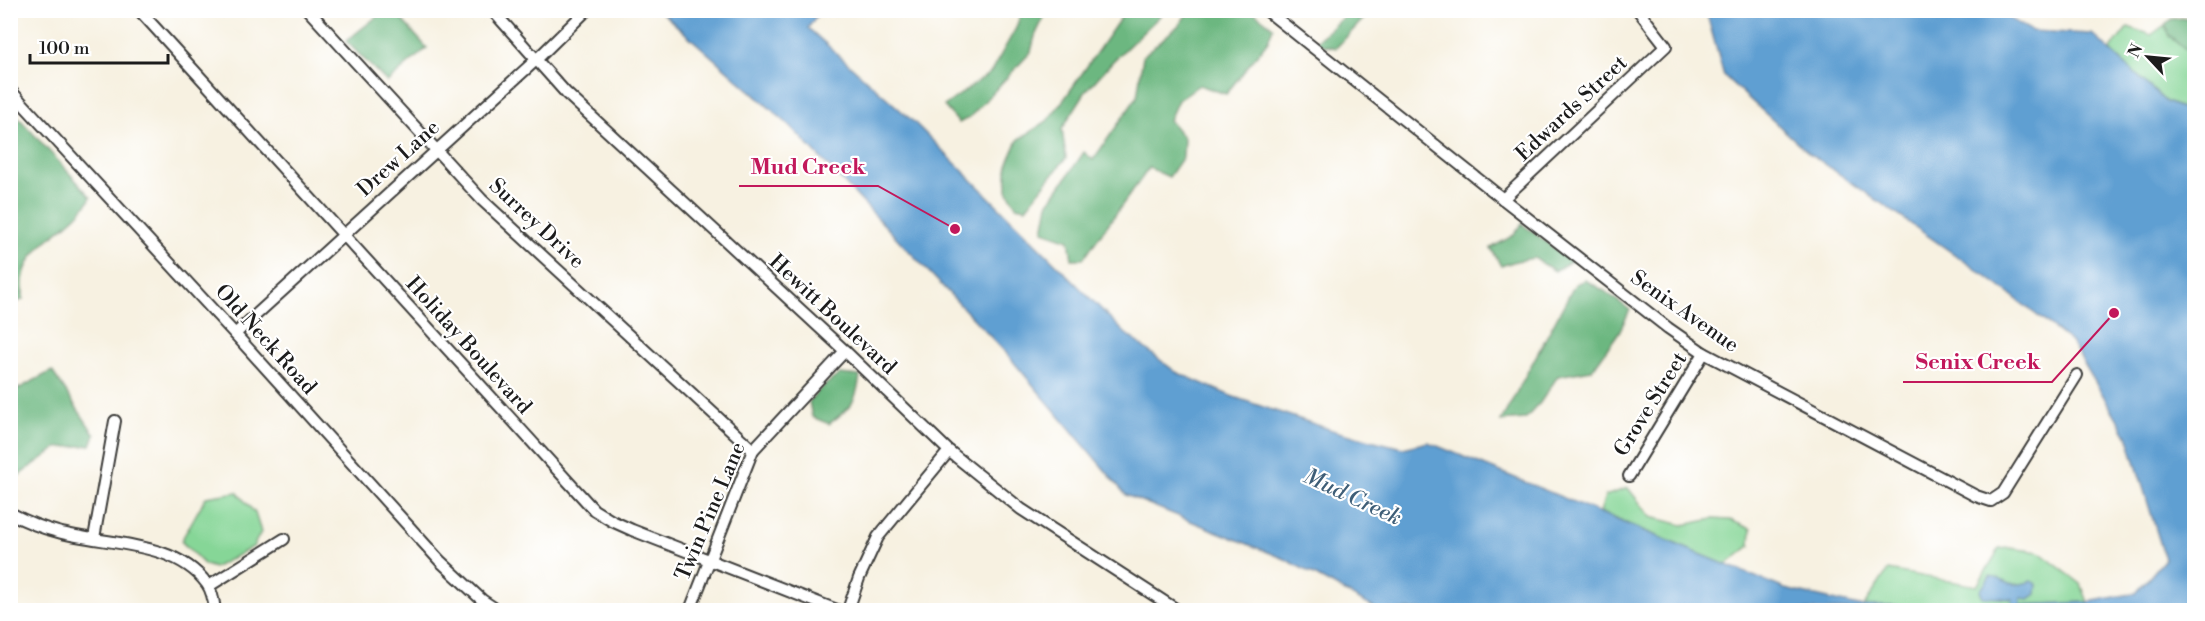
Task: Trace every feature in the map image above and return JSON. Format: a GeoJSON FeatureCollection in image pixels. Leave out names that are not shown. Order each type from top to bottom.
{"type":"FeatureCollection","features":[{"type":"Feature","properties":{"kind":"street","name":"Holiday Boulevard"},"geometry":{"type":"LineString","coordinates":[[139,10],[594,510],[632,530],[837,610]]}},
{"type":"Feature","properties":{"kind":"street","name":"Surrey Drive"},"geometry":{"type":"LineString","coordinates":[[308,10],[482,200],[753,450]]}},
{"type":"Feature","properties":{"kind":"street","name":"Hewitt Boulevard"},"geometry":{"type":"LineString","coordinates":[[492,10],[566,93],[845,351],[949,451],[1021,509],[1177,610]]}},
{"type":"Feature","properties":{"kind":"street","name":"Drew Lane"},"geometry":{"type":"LineString","coordinates":[[235,334],[536,60],[587,10]]}},
{"type":"Feature","properties":{"kind":"street","name":"Senix Avenue"},"geometry":{"type":"LineString","coordinates":[[1266,10],[1503,199],[1668,328],[1704,353],[1976,496],[1991,501],[2003,493],[2077,375]]}},
{"type":"Feature","properties":{"kind":"street","name":"Edwards Street"},"geometry":{"type":"LineString","coordinates":[[1503,199],[1666,46],[1638,10]]}},
{"type":"Feature","properties":{"kind":"street","name":"Old Neck Road"},"geometry":{"type":"LineString","coordinates":[[10,90],[440,561],[482,600],[497,610]]}},
{"type":"Feature","properties":{"kind":"street","name":"Twin Pine Lane"},"geometry":{"type":"LineString","coordinates":[[690,610],[753,450],[845,351]]}},
{"type":"Feature","properties":{"kind":"street","name":"Grove Street"},"geometry":{"type":"LineString","coordinates":[[1629,476],[1704,353]]}},
{"type":"Feature","properties":{"kind":"street"},"geometry":{"type":"LineString","coordinates":[[94,538],[115,421]]}},
{"type":"Feature","properties":{"kind":"street"},"geometry":{"type":"LineString","coordinates":[[848,610],[859,578],[878,537],[949,451]]}},
{"type":"Feature","properties":{"kind":"street"},"geometry":{"type":"LineString","coordinates":[[10,513],[58,532],[170,555],[183,562],[208,586],[215,610]]}},
{"type":"Feature","properties":{"kind":"street"},"geometry":{"type":"LineString","coordinates":[[208,586],[284,539]]}},
{"type":"Feature","properties":{"kind":"green space"},"geometry":{"type":"Polygon","coordinates":[[[1022,10],[1047,11],[1035,36],[1031,52],[970,117],[959,123],[944,106],[991,72],[1016,28],[1022,10]]]}},
{"type":"Feature","properties":{"kind":"green space"},"geometry":{"type":"Polygon","coordinates":[[[1126,10],[1165,11],[1113,61],[1086,91],[1062,129],[1066,158],[1026,208],[1016,206],[1007,190],[1007,165],[1018,140],[1047,121],[1126,10]]]}},
{"type":"Feature","properties":{"kind":"green space"},"geometry":{"type":"Polygon","coordinates":[[[384,11],[394,11],[427,48],[387,82],[346,41],[384,11]]]}},
{"type":"Feature","properties":{"kind":"green space"},"geometry":{"type":"Polygon","coordinates":[[[1189,11],[1252,11],[1273,27],[1268,41],[1226,94],[1199,85],[1178,100],[1169,120],[1184,138],[1183,157],[1169,177],[1149,168],[1083,259],[1072,259],[1069,240],[1043,231],[1048,204],[1084,152],[1093,160],[1137,97],[1143,56],[1179,25],[1189,11]]]}},
{"type":"Feature","properties":{"kind":"green space"},"geometry":{"type":"Polygon","coordinates":[[[1350,11],[1371,11],[1336,48],[1314,43],[1350,11]]]}},
{"type":"Feature","properties":{"kind":"green space"},"geometry":{"type":"Polygon","coordinates":[[[2171,19],[2194,20],[2194,57],[2169,36],[2165,25],[2171,19]]]}},
{"type":"Feature","properties":{"kind":"green space"},"geometry":{"type":"Polygon","coordinates":[[[2165,25],[2169,36],[2194,57],[2194,113],[2166,102],[2110,50],[2128,27],[2151,35],[2165,25]]]}},
{"type":"Feature","properties":{"kind":"green space"},"geometry":{"type":"Polygon","coordinates":[[[10,108],[91,197],[75,217],[36,252],[24,275],[23,299],[11,306],[10,108]]]}},
{"type":"Feature","properties":{"kind":"green space"},"geometry":{"type":"Polygon","coordinates":[[[1522,224],[1571,261],[1555,271],[1534,258],[1501,266],[1491,248],[1514,235],[1522,224]]]}},
{"type":"Feature","properties":{"kind":"green space"},"geometry":{"type":"Polygon","coordinates":[[[1585,280],[1630,310],[1619,332],[1592,370],[1558,376],[1540,403],[1525,419],[1501,421],[1575,284],[1585,280]]]}},
{"type":"Feature","properties":{"kind":"green space"},"geometry":{"type":"Polygon","coordinates":[[[52,371],[95,435],[91,445],[57,448],[11,481],[11,386],[18,389],[52,371]]]}},
{"type":"Feature","properties":{"kind":"green space"},"geometry":{"type":"Polygon","coordinates":[[[840,374],[860,376],[857,393],[851,404],[829,424],[812,417],[809,402],[821,388],[840,374]]]}},
{"type":"Feature","properties":{"kind":"green space"},"geometry":{"type":"Polygon","coordinates":[[[1628,488],[1651,517],[1683,525],[1713,519],[1730,520],[1751,529],[1750,546],[1726,565],[1600,512],[1605,496],[1628,488]]]}},
{"type":"Feature","properties":{"kind":"green space"},"geometry":{"type":"Polygon","coordinates":[[[237,492],[255,513],[261,532],[253,547],[214,568],[205,565],[181,541],[206,497],[237,492]]]}},
{"type":"Feature","properties":{"kind":"green space"},"geometry":{"type":"Polygon","coordinates":[[[2010,548],[2039,552],[2081,584],[2088,602],[1967,607],[1864,606],[1888,570],[1977,586],[1999,549],[2010,548]]]}},
{"type":"Feature","properties":{"kind":"water"},"geometry":{"type":"Polygon","coordinates":[[[660,11],[820,11],[808,28],[915,123],[1125,333],[1176,372],[1231,396],[1338,432],[1403,448],[1428,442],[1785,589],[1859,606],[2013,605],[2012,599],[1983,597],[1980,591],[1990,576],[2013,584],[2031,581],[2037,584],[2036,594],[2029,599],[2021,598],[2021,605],[2088,602],[2136,593],[2165,559],[2127,435],[2071,342],[1997,284],[1809,153],[1724,76],[1706,11],[1996,11],[2032,31],[2092,34],[2166,102],[2194,113],[2194,610],[1378,610],[1285,559],[1126,495],[1006,353],[790,126],[660,11]]]}},
{"type":"Feature","properties":{"kind":"place","name":"Mud Creek"},"geometry":{"type":"Point","coordinates":[955,229]}},
{"type":"Feature","properties":{"kind":"place","name":"Senix Creek"},"geometry":{"type":"Point","coordinates":[2114,313]}}]}
